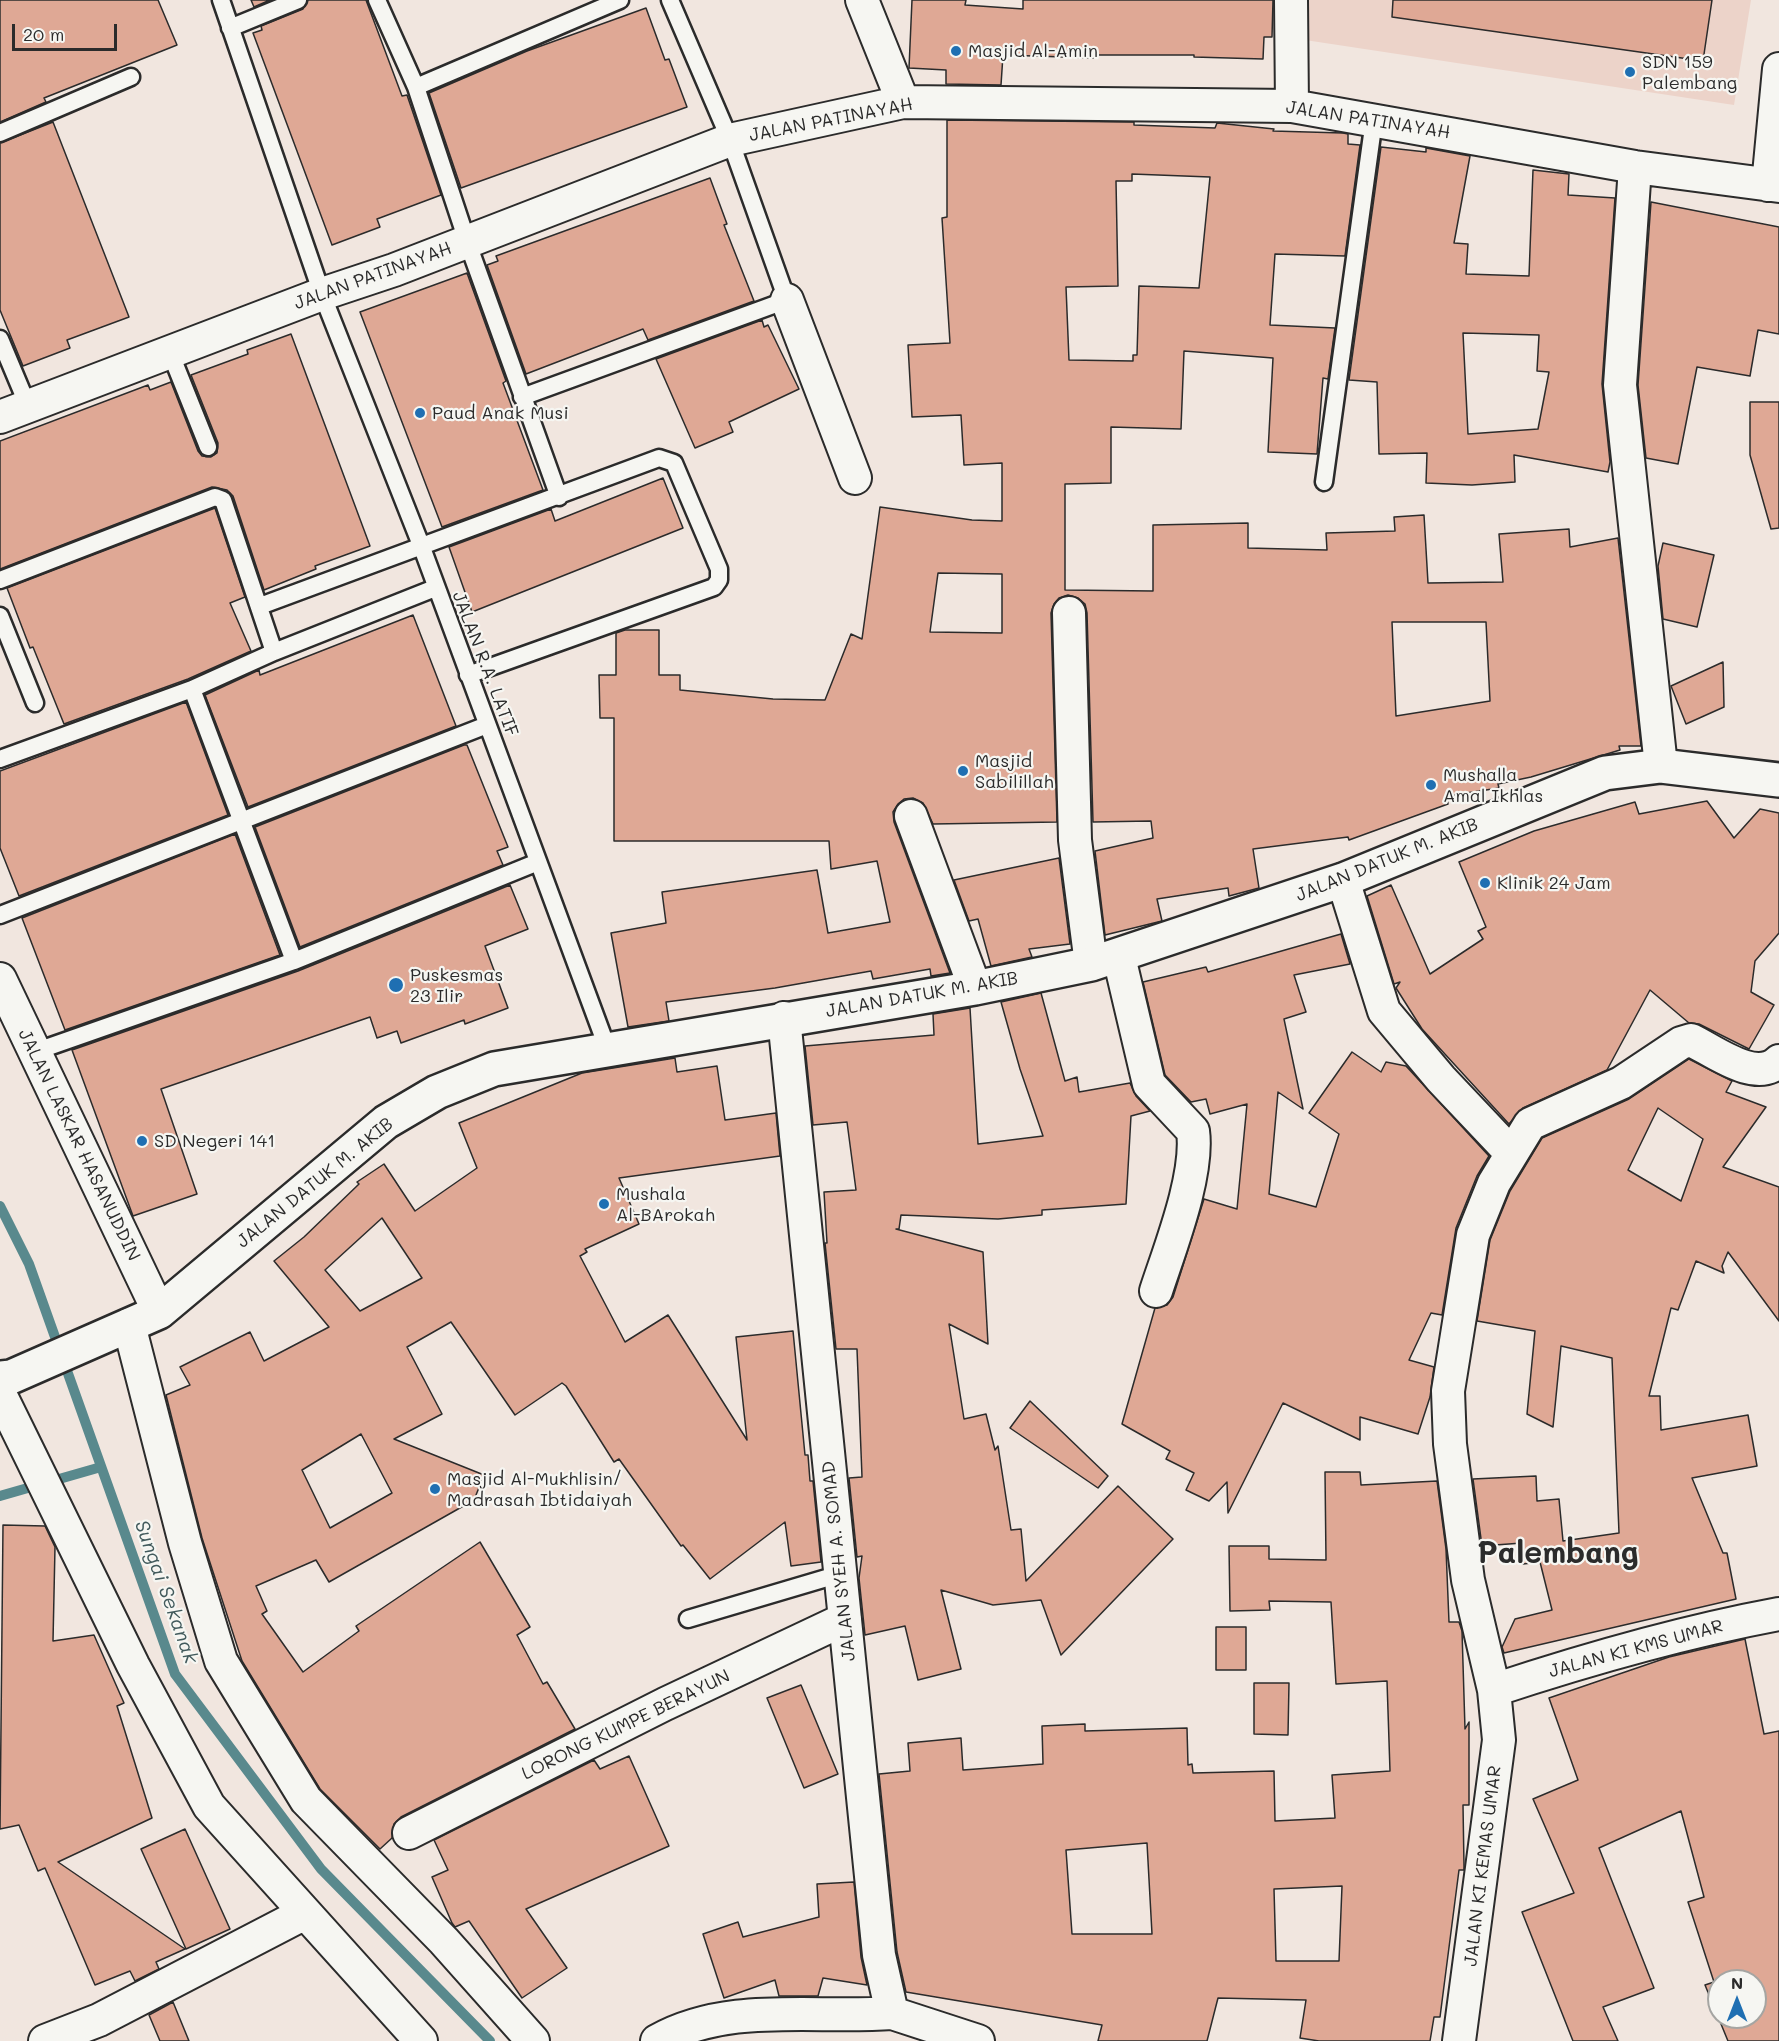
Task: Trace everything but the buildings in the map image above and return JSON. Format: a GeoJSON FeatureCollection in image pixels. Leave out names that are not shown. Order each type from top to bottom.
{"type":"FeatureCollection","features":[{"type":"Feature","properties":{"kind":"street"},"geometry":{"type":"LineString","coordinates":[[862,0],[903,102]]}},
{"type":"Feature","properties":{"kind":"street"},"geometry":{"type":"LineString","coordinates":[[1291,0],[1292,106]]}},
{"type":"Feature","properties":{"kind":"street"},"geometry":{"type":"LineString","coordinates":[[1774,186],[1779,69]]}},
{"type":"Feature","properties":{"kind":"street","name":"JALAN PATINAYAH"},"geometry":{"type":"LineString","coordinates":[[14,411],[322,294],[394,270],[730,140],[903,102],[1292,106],[1635,167],[1774,186]]}},
{"type":"Feature","properties":{"kind":"street"},"geometry":{"type":"LineString","coordinates":[[1635,167],[1620,386],[1660,766]]}},
{"type":"Feature","properties":{"kind":"street"},"geometry":{"type":"LineString","coordinates":[[787,300],[855,478]]}},
{"type":"Feature","properties":{"kind":"street"},"geometry":{"type":"LineString","coordinates":[[1068,613],[1075,840],[1105,961],[1149,1084],[1193,1131],[1195,1141],[1183,1201],[1156,1291]]}},
{"type":"Feature","properties":{"kind":"street","name":"JALAN DATUK M. AKIB"},"geometry":{"type":"LineString","coordinates":[[4,1383],[159,1312],[386,1122],[437,1092],[494,1069],[784,1018],[975,988],[1105,961],[1343,880],[1605,773],[1660,766],[1779,780]]}},
{"type":"Feature","properties":{"kind":"street"},"geometry":{"type":"LineString","coordinates":[[911,816],[975,988]]}},
{"type":"Feature","properties":{"kind":"street"},"geometry":{"type":"LineString","coordinates":[[1343,880],[1384,1011],[1441,1079],[1511,1153]]}},
{"type":"Feature","properties":{"kind":"street","name":"JALAN LASKAR HASANUDDIN"},"geometry":{"type":"LineString","coordinates":[[0,979],[159,1312]]}},
{"type":"Feature","properties":{"kind":"street","name":"JALAN SYEH A. SOMAD"},"geometry":{"type":"LineString","coordinates":[[784,1018],[840,1574],[855,1698],[879,1955],[892,2013]]}},
{"type":"Feature","properties":{"kind":"street","name":"JALAN KI KEMAS UMAR"},"geometry":{"type":"LineString","coordinates":[[1459,2041],[1499,1740],[1494,1690],[1468,1580],[1450,1444],[1448,1391],[1473,1235],[1494,1183],[1530,1124],[1621,1083],[1680,1042],[1691,1040],[1751,1069],[1762,1071],[1773,1067],[1779,1061]]}},
{"type":"Feature","properties":{"kind":"street"},"geometry":{"type":"LineString","coordinates":[[124,1328],[184,1543],[221,1661],[306,1800],[444,1941],[533,2041]]}},
{"type":"Feature","properties":{"kind":"street"},"geometry":{"type":"LineString","coordinates":[[4,1383],[133,1665],[209,1806],[421,2041]]}},
{"type":"Feature","properties":{"kind":"street","name":"JALAN KI KMS UMAR"},"geometry":{"type":"LineString","coordinates":[[1494,1690],[1594,1656],[1729,1623],[1779,1614]]}},
{"type":"Feature","properties":{"kind":"street","name":"LORONG KUMPE BERAYUN"},"geometry":{"type":"LineString","coordinates":[[409,1833],[665,1704],[845,1619]]}},
{"type":"Feature","properties":{"kind":"street"},"geometry":{"type":"LineString","coordinates":[[45,2041],[99,2020],[305,1913]]}},
{"type":"Feature","properties":{"kind":"street"},"geometry":{"type":"LineString","coordinates":[[657,2041],[706,2021],[729,2018],[815,2013],[856,2029],[892,2013],[978,2041]]}},
{"type":"Feature","properties":{"kind":"lane","name":"JALAN R.A. LATIF"},"geometry":{"type":"LineString","coordinates":[[220,0],[322,294],[421,545],[435,588],[608,1050]]}},
{"type":"Feature","properties":{"kind":"lane"},"geometry":{"type":"LineString","coordinates":[[230,28],[298,0]]}},
{"type":"Feature","properties":{"kind":"lane"},"geometry":{"type":"LineString","coordinates":[[377,0],[416,87],[466,241],[559,497]]}},
{"type":"Feature","properties":{"kind":"lane"},"geometry":{"type":"LineString","coordinates":[[416,87],[620,0]]}},
{"type":"Feature","properties":{"kind":"lane"},"geometry":{"type":"LineString","coordinates":[[522,396],[787,300],[730,140],[670,0]]}},
{"type":"Feature","properties":{"kind":"lane"},"geometry":{"type":"LineString","coordinates":[[0,133],[131,77]]}},
{"type":"Feature","properties":{"kind":"lane"},"geometry":{"type":"LineString","coordinates":[[1323,482],[1374,120]]}},
{"type":"Feature","properties":{"kind":"lane"},"geometry":{"type":"LineString","coordinates":[[0,339],[14,411]]}},
{"type":"Feature","properties":{"kind":"lane"},"geometry":{"type":"LineString","coordinates":[[170,352],[208,447]]}},
{"type":"Feature","properties":{"kind":"lane"},"geometry":{"type":"LineString","coordinates":[[260,606],[659,458],[674,463],[719,569],[718,580],[714,587],[468,675]]}},
{"type":"Feature","properties":{"kind":"lane"},"geometry":{"type":"LineString","coordinates":[[0,580],[215,497],[223,500],[274,652]]}},
{"type":"Feature","properties":{"kind":"lane"},"geometry":{"type":"LineString","coordinates":[[0,759],[192,689],[274,652],[435,588]]}},
{"type":"Feature","properties":{"kind":"lane"},"geometry":{"type":"LineString","coordinates":[[0,616],[35,703]]}},
{"type":"Feature","properties":{"kind":"lane"},"geometry":{"type":"LineString","coordinates":[[192,689],[294,961]]}},
{"type":"Feature","properties":{"kind":"lane"},"geometry":{"type":"LineString","coordinates":[[0,915],[487,725]]}},
{"type":"Feature","properties":{"kind":"lane"},"geometry":{"type":"LineString","coordinates":[[34,1052],[294,961],[538,862]]}},
{"type":"Feature","properties":{"kind":"lane"},"geometry":{"type":"LineString","coordinates":[[688,1619],[840,1574]]}},
{"type":"Feature","properties":{"kind":"shaded area","name":"SDN 159 Palembang"},"geometry":{"type":"Polygon","coordinates":[[[1308,0],[1751,0],[1734,105],[1305,40],[1308,0]]]}},
{"type":"Feature","properties":{"kind":"waterway","name":"Sungai Sekanak"},"geometry":{"type":"LineString","coordinates":[[0,1206],[29,1264],[175,1674],[321,1869],[490,2041]]}},
{"type":"Feature","properties":{"kind":"waterway"},"geometry":{"type":"LineString","coordinates":[[0,1496],[101,1467]]}},
{"type":"Feature","properties":{"kind":"place","name":"Masjid Al-Amin"},"geometry":{"type":"Point","coordinates":[956,51]}},
{"type":"Feature","properties":{"kind":"place","name":"SDN 159 Palembang"},"geometry":{"type":"Point","coordinates":[1630,72]}},
{"type":"Feature","properties":{"kind":"place","name":"Paud Anak Musi"},"geometry":{"type":"Point","coordinates":[420,413]}},
{"type":"Feature","properties":{"kind":"place","name":"Masjid Sabilillah"},"geometry":{"type":"Point","coordinates":[963,771]}},
{"type":"Feature","properties":{"kind":"place","name":"Mushalla Amal Ikhlas"},"geometry":{"type":"Point","coordinates":[1431,785]}},
{"type":"Feature","properties":{"kind":"place","name":"Klinik 24 Jam"},"geometry":{"type":"Point","coordinates":[1485,883]}},
{"type":"Feature","properties":{"kind":"place","name":"Puskesmas 23 Ilir"},"geometry":{"type":"Point","coordinates":[396,985]}},
{"type":"Feature","properties":{"kind":"place","name":"SD Negeri 141"},"geometry":{"type":"Point","coordinates":[142,1141]}},
{"type":"Feature","properties":{"kind":"place","name":"Mushala Al-BArokah"},"geometry":{"type":"Point","coordinates":[604,1204]}},
{"type":"Feature","properties":{"kind":"place","name":"Masjid Al-Mukhlisin/ Madrasah Ibtidaiyah"},"geometry":{"type":"Point","coordinates":[435,1489]}},
{"type":"Feature","properties":{"kind":"district","name":"Palembang"},"geometry":{"type":"Point","coordinates":[1558,1554]}}]}
